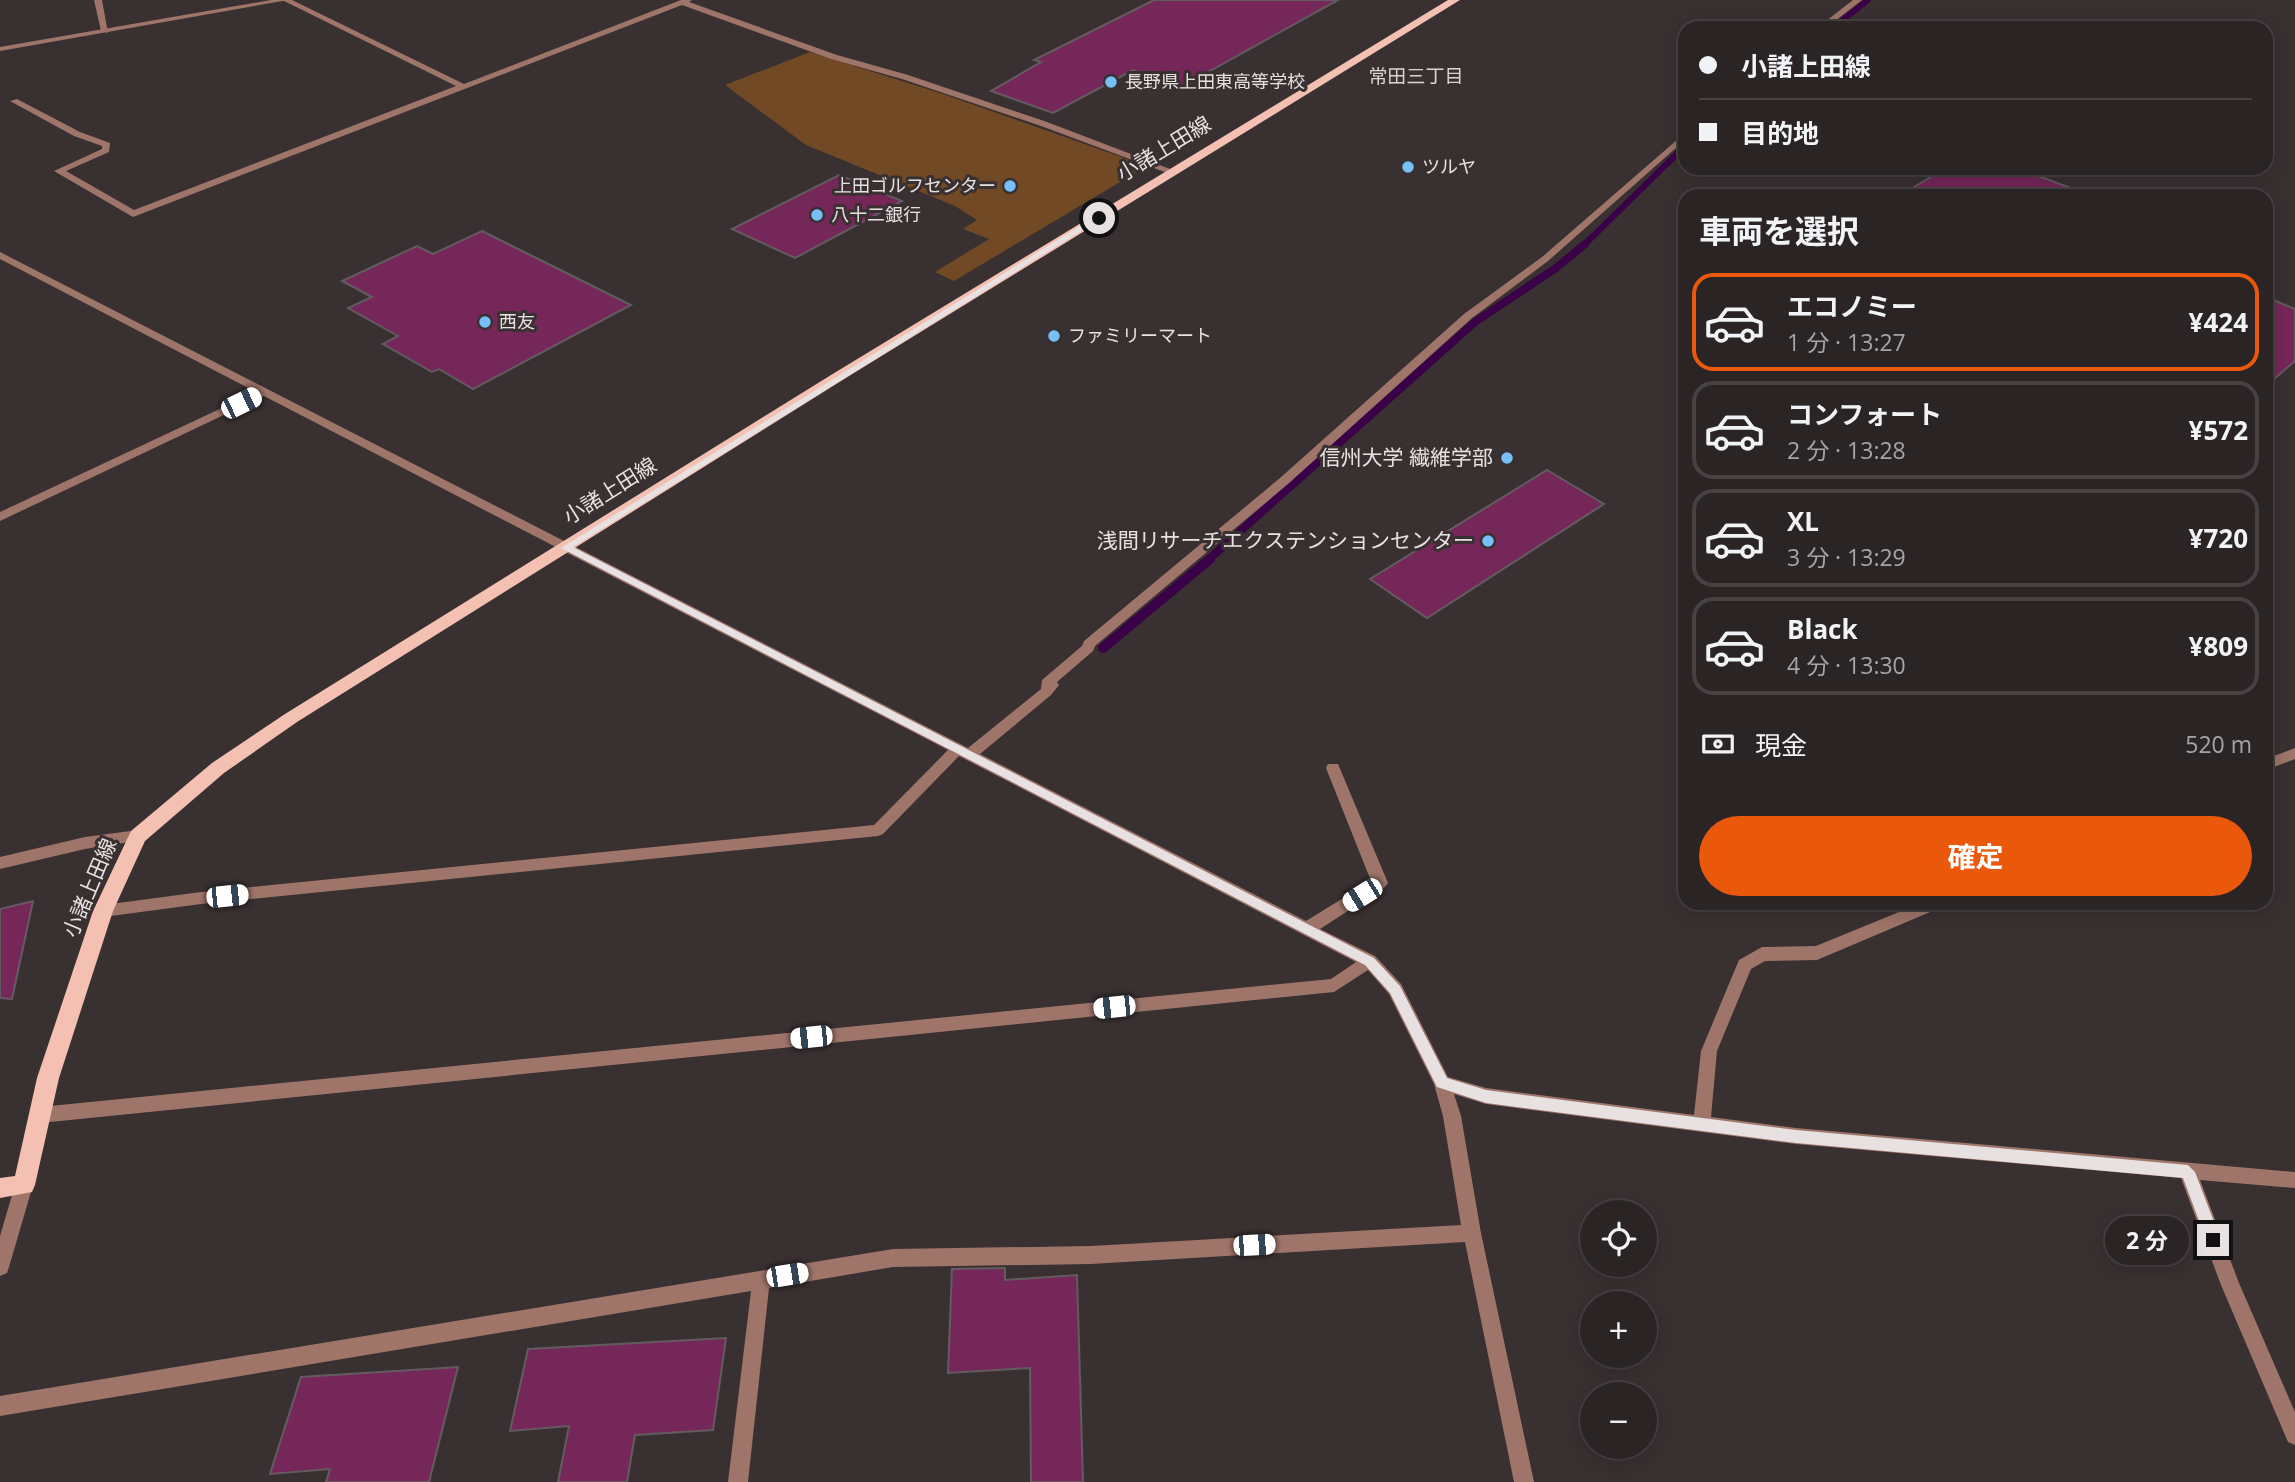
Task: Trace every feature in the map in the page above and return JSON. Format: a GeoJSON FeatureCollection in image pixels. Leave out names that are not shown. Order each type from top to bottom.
{"type":"FeatureCollection","features":[{"type":"Feature","properties":{"kind":"main road","name":"小諸上田線"},"geometry":{"type":"LineString","coordinates":[[24,1185],[48,1078],[103,911],[138,836],[218,768],[291,718],[1455,0]]}},
{"type":"Feature","properties":{"kind":"main road"},"geometry":{"type":"LineString","coordinates":[[0,1188],[24,1185]]}},
{"type":"Feature","properties":{"kind":"street"},"geometry":{"type":"LineString","coordinates":[[98,0],[105,31]]}},
{"type":"Feature","properties":{"kind":"street"},"geometry":{"type":"LineString","coordinates":[[0,49],[285,0],[464,87]]}},
{"type":"Feature","properties":{"kind":"street"},"geometry":{"type":"LineString","coordinates":[[1841,0],[1855,2]]}},
{"type":"Feature","properties":{"kind":"street"},"geometry":{"type":"LineString","coordinates":[[13,102],[77,134],[107,145],[106,150],[59,171],[133,214],[686,1],[834,57],[905,77],[1044,124],[1173,172]]}},
{"type":"Feature","properties":{"kind":"street"},"geometry":{"type":"LineString","coordinates":[[1830,21],[1855,2]]}},
{"type":"Feature","properties":{"kind":"street"},"geometry":{"type":"LineString","coordinates":[[103,911],[201,898],[878,830],[964,752],[1046,692],[1052,685],[1047,683],[1088,648],[1089,644],[1284,481],[1468,316],[1545,259],[1678,141]]}},
{"type":"Feature","properties":{"kind":"street"},"geometry":{"type":"LineString","coordinates":[[0,255],[1369,961],[1395,989],[1442,1083],[1452,1116],[1472,1233],[1524,1482]]}},
{"type":"Feature","properties":{"kind":"street"},"geometry":{"type":"LineString","coordinates":[[0,517],[264,392]]}},
{"type":"Feature","properties":{"kind":"street"},"geometry":{"type":"LineString","coordinates":[[2273,762],[2295,753]]}},
{"type":"Feature","properties":{"kind":"street"},"geometry":{"type":"LineString","coordinates":[[1307,929],[1380,883],[1333,768]]}},
{"type":"Feature","properties":{"kind":"street"},"geometry":{"type":"LineString","coordinates":[[0,863],[85,843],[138,836]]}},
{"type":"Feature","properties":{"kind":"street"},"geometry":{"type":"LineString","coordinates":[[1702,1124],[1709,1051],[1745,965],[1762,954],[1817,953],[1920,910]]}},
{"type":"Feature","properties":{"kind":"street"},"geometry":{"type":"LineString","coordinates":[[40,1115],[1334,985],[1369,961]]}},
{"type":"Feature","properties":{"kind":"street"},"geometry":{"type":"LineString","coordinates":[[1442,1083],[1486,1097],[1796,1136],[2295,1180]]}},
{"type":"Feature","properties":{"kind":"street"},"geometry":{"type":"LineString","coordinates":[[2188,1172],[2231,1285],[2295,1435]]}},
{"type":"Feature","properties":{"kind":"street"},"geometry":{"type":"LineString","coordinates":[[0,1266],[24,1185]]}},
{"type":"Feature","properties":{"kind":"street"},"geometry":{"type":"LineString","coordinates":[[0,1406],[893,1258],[1091,1255],[1472,1233]]}},
{"type":"Feature","properties":{"kind":"street"},"geometry":{"type":"LineString","coordinates":[[738,1482],[760,1303],[760,1279]]}},
{"type":"Feature","properties":{"kind":"shaded area","name":"上田ゴルフセンター"},"geometry":{"type":"Polygon","coordinates":[[[810,52],[943,94],[1147,166],[954,281],[935,272],[989,239],[963,229],[977,220],[955,206],[806,145],[725,85],[810,52]]]}},
{"type":"Feature","properties":{"kind":"building"},"geometry":{"type":"Polygon","coordinates":[[[1154,0],[1338,0],[1181,87],[1133,70],[1053,113],[991,91],[1041,62],[1034,60],[1154,0]]]}},
{"type":"Feature","properties":{"kind":"building","name":"八十二銀行"},"geometry":{"type":"Polygon","coordinates":[[[839,175],[902,201],[795,258],[732,229],[839,175]]]}},
{"type":"Feature","properties":{"kind":"building"},"geometry":{"type":"Polygon","coordinates":[[[1934,175],[2036,175],[2073,189],[1911,189],[1934,175]]]}},
{"type":"Feature","properties":{"kind":"building","name":"西友"},"geometry":{"type":"Polygon","coordinates":[[[482,231],[631,305],[473,389],[439,369],[432,372],[383,344],[398,336],[348,308],[372,297],[342,281],[417,246],[433,254],[482,231]]]}},
{"type":"Feature","properties":{"kind":"building"},"geometry":{"type":"Polygon","coordinates":[[[2273,300],[2295,309],[2295,361],[2273,380],[2273,300]]]}},
{"type":"Feature","properties":{"kind":"building","name":"浅間リサーチエクステンションセンター"},"geometry":{"type":"Polygon","coordinates":[[[1547,470],[1604,504],[1427,618],[1370,579],[1547,470]]]}},
{"type":"Feature","properties":{"kind":"building"},"geometry":{"type":"Polygon","coordinates":[[[33,901],[12,999],[0,998],[0,909],[33,901]]]}},
{"type":"Feature","properties":{"kind":"building"},"geometry":{"type":"Polygon","coordinates":[[[1005,1268],[1005,1280],[1077,1275],[1083,1482],[1031,1482],[1030,1368],[948,1373],[952,1269],[1005,1268]]]}},
{"type":"Feature","properties":{"kind":"building"},"geometry":{"type":"Polygon","coordinates":[[[726,1338],[713,1430],[635,1435],[627,1482],[558,1482],[569,1426],[510,1431],[528,1349],[726,1338]]]}},
{"type":"Feature","properties":{"kind":"building"},"geometry":{"type":"Polygon","coordinates":[[[458,1367],[429,1482],[326,1482],[330,1469],[270,1474],[301,1377],[458,1367]]]}},
{"type":"Feature","properties":{"kind":"waterway"},"geometry":{"type":"LineString","coordinates":[[1842,21],[1868,0]]}},
{"type":"Feature","properties":{"kind":"waterway"},"geometry":{"type":"LineString","coordinates":[[1583,246],[1678,153]]}},
{"type":"Feature","properties":{"kind":"waterway"},"geometry":{"type":"LineString","coordinates":[[1208,560],[1475,322],[1556,268],[1585,244]]}},
{"type":"Feature","properties":{"kind":"waterway"},"geometry":{"type":"LineString","coordinates":[[1103,648],[1210,559]]}},
{"type":"Feature","properties":{"kind":"place","name":"長野県上田東高等学校"},"geometry":{"type":"Point","coordinates":[1111,82]}},
{"type":"Feature","properties":{"kind":"place","name":"ツルヤ"},"geometry":{"type":"Point","coordinates":[1408,167]}},
{"type":"Feature","properties":{"kind":"place","name":"上田ゴルフセンター"},"geometry":{"type":"Point","coordinates":[1010,186]}},
{"type":"Feature","properties":{"kind":"place","name":"八十二銀行"},"geometry":{"type":"Point","coordinates":[817,215]}},
{"type":"Feature","properties":{"kind":"place","name":"西友"},"geometry":{"type":"Point","coordinates":[485,322]}},
{"type":"Feature","properties":{"kind":"place","name":"ファミリーマート"},"geometry":{"type":"Point","coordinates":[1054,336]}},
{"type":"Feature","properties":{"kind":"place","name":"信州大学 繊維学部"},"geometry":{"type":"Point","coordinates":[1507,458]}},
{"type":"Feature","properties":{"kind":"place","name":"浅間リサーチエクステンションセンター"},"geometry":{"type":"Point","coordinates":[1488,541]}},
{"type":"Feature","properties":{"kind":"district","name":"常田三丁目"},"geometry":{"type":"Point","coordinates":[1416,76]}},
{"type":"Feature","properties":{"kind":"route"},"geometry":{"type":"LineString","coordinates":[[1099,218],[836,378],[566,548],[1369,961],[1395,989],[1442,1083],[1486,1097],[1796,1136],[2188,1172],[2213,1240]]}}]}
